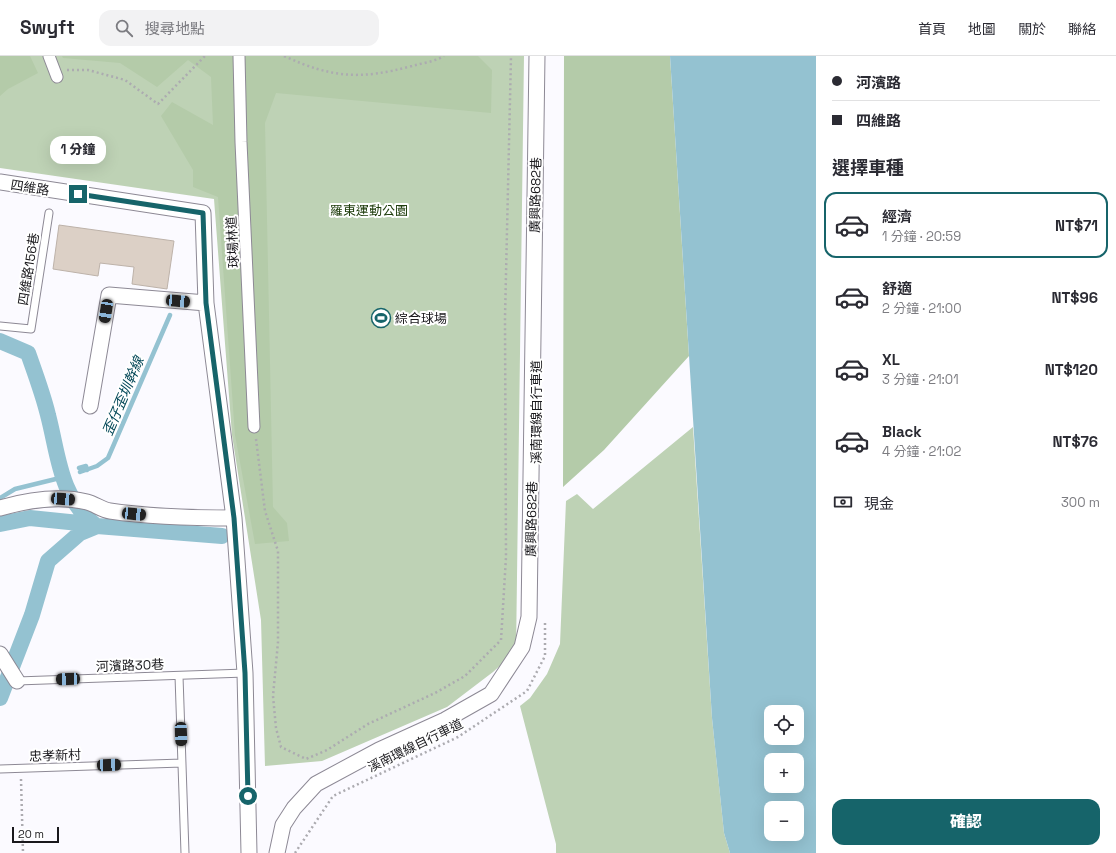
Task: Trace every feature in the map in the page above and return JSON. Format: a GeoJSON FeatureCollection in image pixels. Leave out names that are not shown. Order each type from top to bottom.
{"type":"FeatureCollection","features":[{"type":"Feature","properties":{"kind":"street"},"geometry":{"type":"LineString","coordinates":[[48,56],[56,74]]}},
{"type":"Feature","properties":{"kind":"street","name":"球場林道"},"geometry":{"type":"LineString","coordinates":[[239,56],[241,142],[254,427]]}},
{"type":"Feature","properties":{"kind":"street","name":"廣興路682巷"},"geometry":{"type":"LineString","coordinates":[[277,853],[283,826],[294,808],[316,784],[379,750],[445,720],[491,694],[522,647],[529,617],[537,56]]}},
{"type":"Feature","properties":{"kind":"street","name":"四維路"},"geometry":{"type":"LineString","coordinates":[[0,182],[203,213],[206,303]]}},
{"type":"Feature","properties":{"kind":"street"},"geometry":{"type":"LineString","coordinates":[[90,406],[108,296],[206,303],[234,518],[245,673],[249,853]]}},
{"type":"Feature","properties":{"kind":"street"},"geometry":{"type":"LineString","coordinates":[[0,508],[29,500],[69,500],[88,502],[107,511],[174,518],[234,518]]}},
{"type":"Feature","properties":{"kind":"street"},"geometry":{"type":"LineString","coordinates":[[0,654],[16,680]]}},
{"type":"Feature","properties":{"kind":"lane","name":"四維路156巷"},"geometry":{"type":"LineString","coordinates":[[0,326],[31,329],[49,213]]}},
{"type":"Feature","properties":{"kind":"lane","name":"河濱路30巷"},"geometry":{"type":"LineString","coordinates":[[16,680],[245,673]]}},
{"type":"Feature","properties":{"kind":"lane"},"geometry":{"type":"LineString","coordinates":[[180,676],[185,853]]}},
{"type":"Feature","properties":{"kind":"lane","name":"忠孝新村"},"geometry":{"type":"LineString","coordinates":[[0,769],[182,763]]}},
{"type":"Feature","properties":{"kind":"path"},"geometry":{"type":"LineString","coordinates":[[56,74],[88,70],[125,80],[158,104],[205,56]]}},
{"type":"Feature","properties":{"kind":"path"},"geometry":{"type":"LineString","coordinates":[[284,56],[308,67],[334,74],[366,76],[388,72],[444,56]]}},
{"type":"Feature","properties":{"kind":"path"},"geometry":{"type":"LineString","coordinates":[[254,427],[265,511],[278,551],[278,642],[273,696],[276,728],[281,747],[306,759],[327,750],[368,724],[435,693],[465,676],[501,640],[504,617],[506,557],[505,318],[511,56]]}},
{"type":"Feature","properties":{"kind":"path","name":"溪南環線自行車道"},"geometry":{"type":"LineString","coordinates":[[295,853],[333,796],[458,737],[527,691],[545,656],[545,616]]}},
{"type":"Feature","properties":{"kind":"path"},"geometry":{"type":"LineString","coordinates":[[20,769],[23,853]]}},
{"type":"Feature","properties":{"kind":"green space","name":"羅東運動公園"},"geometry":{"type":"Polygon","coordinates":[[[0,56],[524,56],[516,651],[493,672],[447,707],[322,761],[265,766],[261,620],[232,435],[214,199],[0,168],[0,56]]]}},
{"type":"Feature","properties":{"kind":"green space"},"geometry":{"type":"Polygon","coordinates":[[[0,56],[30,56],[38,73],[8,89],[0,96],[0,56]]]}},
{"type":"Feature","properties":{"kind":"green space"},"geometry":{"type":"Polygon","coordinates":[[[62,56],[478,56],[492,70],[491,113],[276,93],[265,123],[273,507],[287,523],[289,541],[255,544],[235,435],[218,197],[193,187],[193,170],[161,116],[172,102],[213,125],[211,77],[188,60],[157,87],[120,63],[63,58],[62,56]]]}},
{"type":"Feature","properties":{"kind":"green space"},"geometry":{"type":"Polygon","coordinates":[[[564,56],[670,56],[689,356],[604,450],[563,487],[564,56]]]}},
{"type":"Feature","properties":{"kind":"green space"},"geometry":{"type":"Polygon","coordinates":[[[693,427],[712,718],[724,833],[730,853],[556,853],[556,844],[520,706],[530,698],[547,674],[560,644],[566,501],[577,494],[593,509],[693,427]]]}},
{"type":"Feature","properties":{"kind":"water"},"geometry":{"type":"Polygon","coordinates":[[[670,56],[816,56],[816,853],[730,853],[724,833],[712,718],[670,56]]]}},
{"type":"Feature","properties":{"kind":"building"},"geometry":{"type":"Polygon","coordinates":[[[59,225],[174,241],[167,289],[132,284],[134,267],[100,263],[98,276],[53,269],[59,225]]]}},
{"type":"Feature","properties":{"kind":"waterway","name":"歪仔歪圳幹線"},"geometry":{"type":"LineString","coordinates":[[80,472],[97,466],[108,458],[170,315]]}},
{"type":"Feature","properties":{"kind":"waterway"},"geometry":{"type":"LineString","coordinates":[[0,341],[28,353],[44,399],[58,460],[67,488],[83,513],[95,525]]}},
{"type":"Feature","properties":{"kind":"waterway","name":"歪仔歪圳幹線"},"geometry":{"type":"LineString","coordinates":[[79,468],[86,466],[87,470]]}},
{"type":"Feature","properties":{"kind":"waterway"},"geometry":{"type":"LineString","coordinates":[[61,473],[66,471]]}},
{"type":"Feature","properties":{"kind":"waterway","name":"歪仔歪圳幹線"},"geometry":{"type":"LineString","coordinates":[[0,498],[15,489],[68,476]]}},
{"type":"Feature","properties":{"kind":"waterway"},"geometry":{"type":"LineString","coordinates":[[0,524],[30,518],[97,526],[222,536]]}},
{"type":"Feature","properties":{"kind":"waterway"},"geometry":{"type":"LineString","coordinates":[[0,698],[32,615],[48,561],[80,533],[97,526]]}},
{"type":"Feature","properties":{"kind":"place","name":"綜合球場"},"geometry":{"type":"Point","coordinates":[381,318]}},
{"type":"Feature","properties":{"kind":"route"},"geometry":{"type":"LineString","coordinates":[[78,194],[203,213],[206,303],[234,518],[245,673],[248,796]]}}]}
